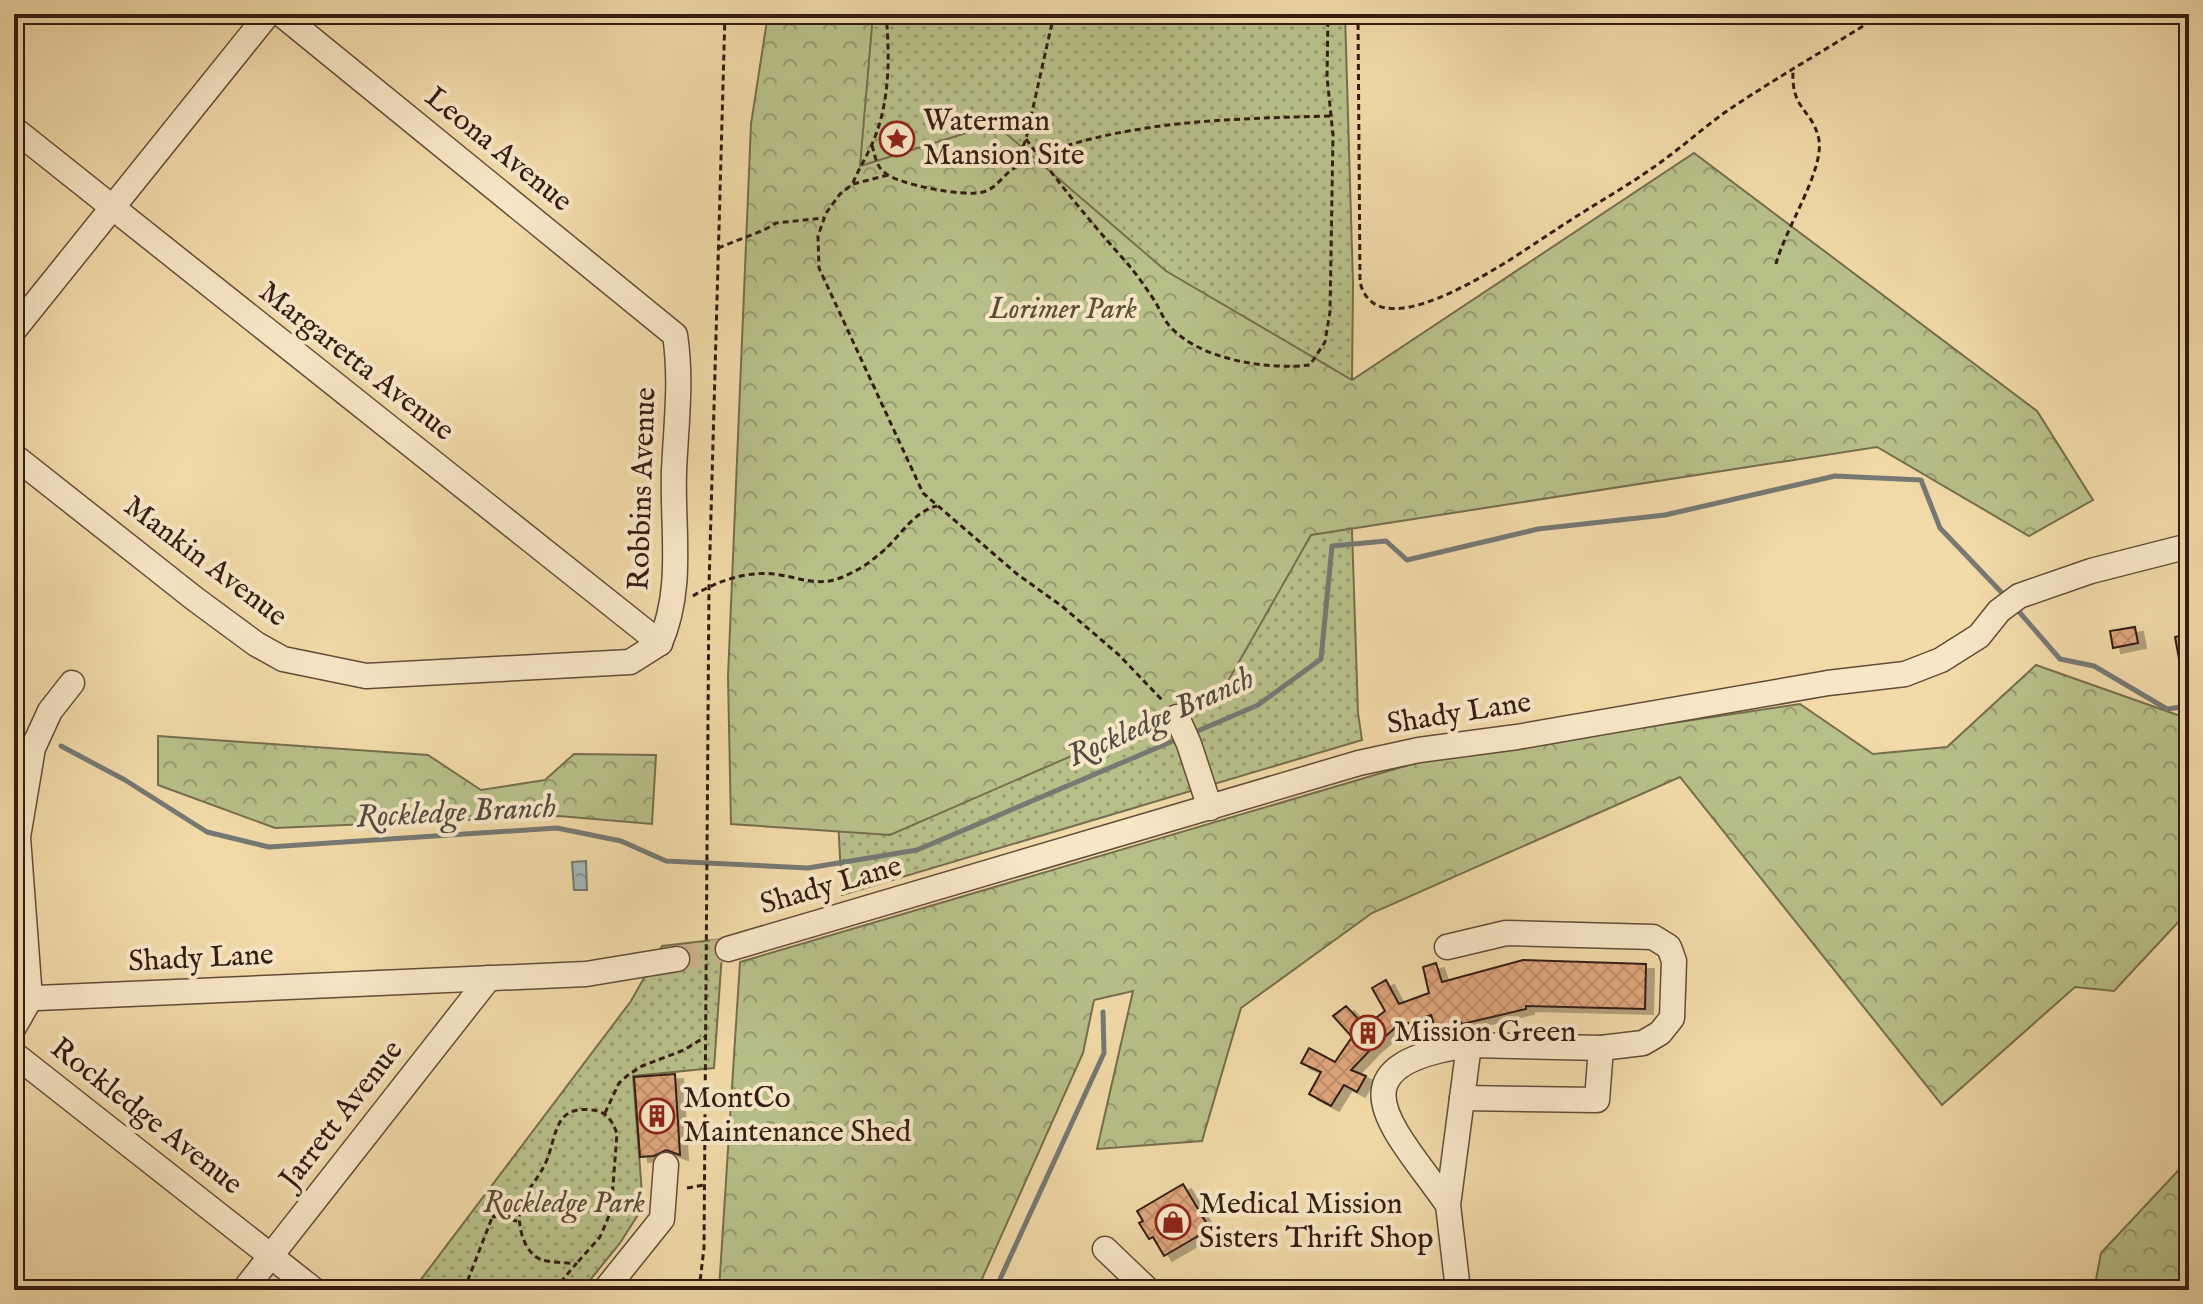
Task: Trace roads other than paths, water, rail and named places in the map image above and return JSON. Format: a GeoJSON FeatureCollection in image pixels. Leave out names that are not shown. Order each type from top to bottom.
{"type":"FeatureCollection","features":[{"type":"Feature","properties":{"kind":"street"},"geometry":{"type":"LineString","coordinates":[[14,330],[268,14]]}},
{"type":"Feature","properties":{"kind":"street","name":"Leona Avenue"},"geometry":{"type":"LineString","coordinates":[[281,14],[675,335]]}},
{"type":"Feature","properties":{"kind":"street","name":"Margaretta Avenue"},"geometry":{"type":"LineString","coordinates":[[14,129],[660,643]]}},
{"type":"Feature","properties":{"kind":"street","name":"Robbins Avenue"},"geometry":{"type":"LineString","coordinates":[[660,643],[669,622],[675,583],[674,475],[679,364],[675,335]]}},
{"type":"Feature","properties":{"kind":"street","name":"Mankin Avenue"},"geometry":{"type":"LineString","coordinates":[[14,456],[195,599],[256,644],[283,659],[366,676],[630,662],[660,643]]}},
{"type":"Feature","properties":{"kind":"street","name":"Shady Lane"},"geometry":{"type":"LineString","coordinates":[[728,949],[1359,763],[1419,750],[1517,737],[1828,683],[1905,674],[1941,660],[1979,636],[1999,611],[2019,596],[2091,571],[2189,546]]}},
{"type":"Feature","properties":{"kind":"street"},"geometry":{"type":"LineString","coordinates":[[14,1027],[22,999],[18,837],[33,748],[50,711],[72,683]]}},
{"type":"Feature","properties":{"kind":"street"},"geometry":{"type":"LineString","coordinates":[[1177,717],[1210,808]]}},
{"type":"Feature","properties":{"kind":"street"},"geometry":{"type":"LineString","coordinates":[[1447,947],[1506,933],[1653,937],[1669,947],[1674,961],[1672,1018],[1660,1033],[1643,1043],[1601,1048],[1469,1045],[1437,1050],[1394,1069],[1385,1082],[1381,1097],[1386,1116],[1448,1205]]}},
{"type":"Feature","properties":{"kind":"street","name":"Shady Lane"},"geometry":{"type":"LineString","coordinates":[[22,999],[586,974],[677,959]]}},
{"type":"Feature","properties":{"kind":"street","name":"Jarrett Avenue"},"geometry":{"type":"LineString","coordinates":[[244,1290],[489,978]]}},
{"type":"Feature","properties":{"kind":"street"},"geometry":{"type":"LineString","coordinates":[[1458,1290],[1448,1205],[1469,1045]]}},
{"type":"Feature","properties":{"kind":"street"},"geometry":{"type":"LineString","coordinates":[[1462,1098],[1597,1100],[1601,1048]]}},
{"type":"Feature","properties":{"kind":"street","name":"Rockledge Avenue"},"geometry":{"type":"LineString","coordinates":[[14,1054],[314,1290]]}},
{"type":"Feature","properties":{"kind":"street"},"geometry":{"type":"LineString","coordinates":[[605,1290],[685,1188],[666,1165]]}},
{"type":"Feature","properties":{"kind":"street"},"geometry":{"type":"LineString","coordinates":[[1105,1249],[1148,1290]]}},
{"type":"Feature","properties":{"kind":"water"},"geometry":{"type":"Polygon","coordinates":[[[586,861],[587,890],[574,890],[572,862],[586,861]]]}},
{"type":"Feature","properties":{"kind":"waterway","name":"Rockledge Branch"},"geometry":{"type":"LineString","coordinates":[[1193,733],[1258,705],[1321,659],[1332,546],[1386,541],[1407,560],[1538,529],[1665,515],[1835,476],[1921,480],[1940,528],[2005,596]]}},
{"type":"Feature","properties":{"kind":"waterway","name":"Rockledge Branch"},"geometry":{"type":"LineString","coordinates":[[2014,606],[2060,659],[2094,666],[2167,709],[2189,706]]}},
{"type":"Feature","properties":{"kind":"waterway","name":"Rockledge Branch"},"geometry":{"type":"LineString","coordinates":[[61,746],[125,780],[207,832],[269,847],[557,828],[621,841],[666,861],[808,868],[917,850],[1180,738]]}},
{"type":"Feature","properties":{"kind":"waterway"},"geometry":{"type":"LineString","coordinates":[[995,1290],[1104,1053],[1103,1012]]}},
{"type":"Feature","properties":{"kind":"tunnel"},"geometry":{"type":"LineString","coordinates":[[677,959],[728,949]]}},
{"type":"Feature","properties":{"kind":"place","name":"Waterman Mansion Site"},"geometry":{"type":"Point","coordinates":[897,139]}},
{"type":"Feature","properties":{"kind":"place","name":"Mission Green"},"geometry":{"type":"Point","coordinates":[1368,1033]}},
{"type":"Feature","properties":{"kind":"place","name":"MontCo Maintenance Shed"},"geometry":{"type":"Point","coordinates":[657,1116]}},
{"type":"Feature","properties":{"kind":"place","name":"Medical Mission Sisters Thrift Shop"},"geometry":{"type":"Point","coordinates":[1173,1222]}},
{"type":"Feature","properties":{"kind":"park label","name":"Lorimer Park"},"geometry":{"type":"Point","coordinates":[1063,310]}},
{"type":"Feature","properties":{"kind":"park label","name":"Rockledge Park"},"geometry":{"type":"Point","coordinates":[564,1204]}}]}
